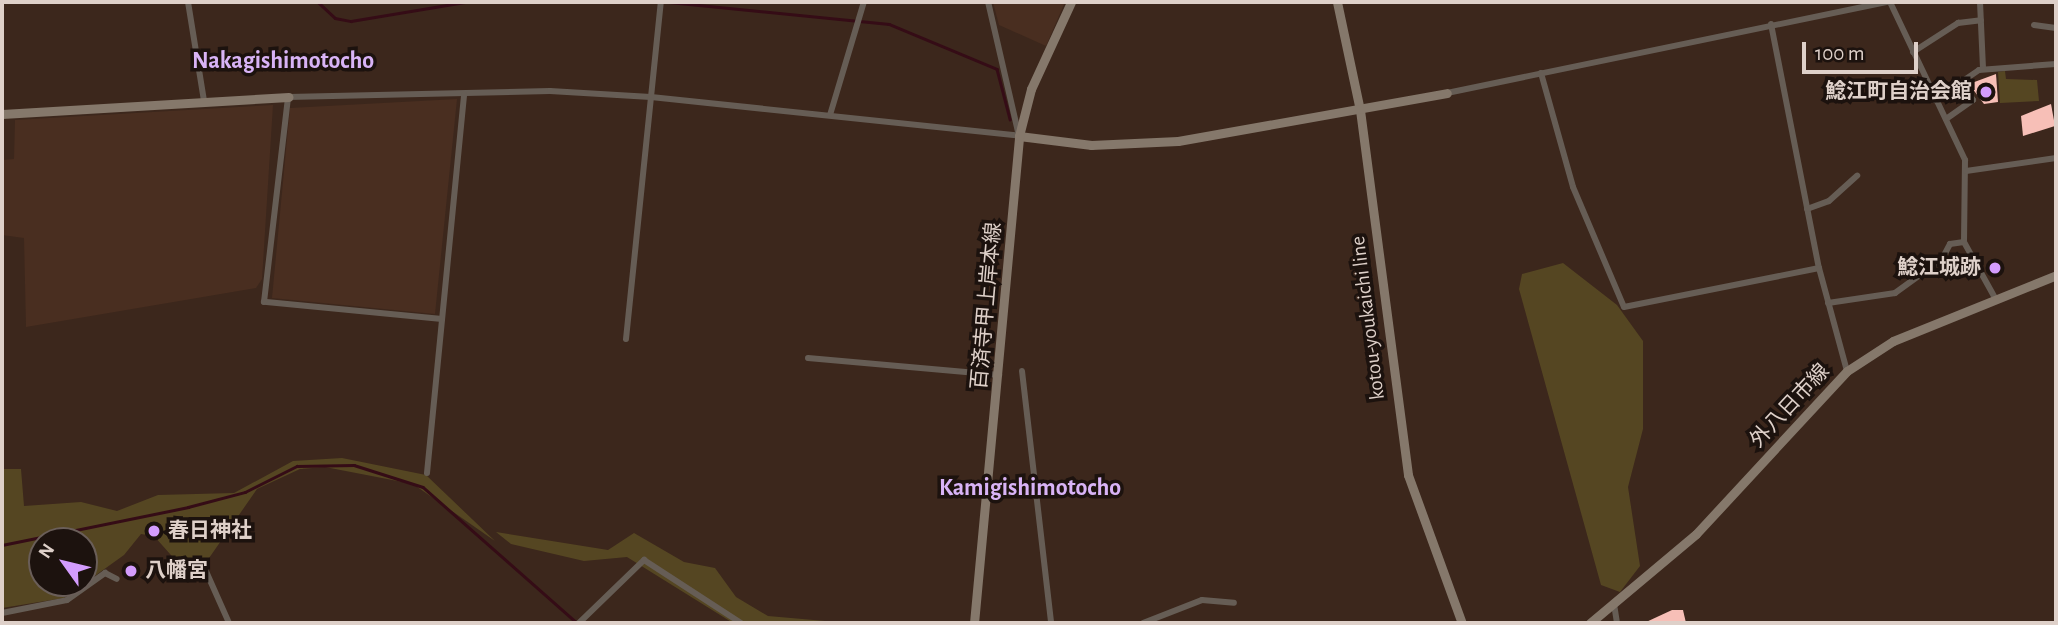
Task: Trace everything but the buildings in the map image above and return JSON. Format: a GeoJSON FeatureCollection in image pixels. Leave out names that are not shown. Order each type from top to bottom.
{"type":"FeatureCollection","features":[{"type":"Feature","properties":{"kind":"main road","name":"百済寺甲上岸本線"},"geometry":{"type":"LineString","coordinates":[[974,623],[999,374],[1018,136],[1031,89],[1071,2]]}},
{"type":"Feature","properties":{"kind":"main road","name":"kotou-youkaichi line"},"geometry":{"type":"LineString","coordinates":[[1336,2],[1360,110],[1409,475],[1462,623]]}},
{"type":"Feature","properties":{"kind":"main road"},"geometry":{"type":"LineString","coordinates":[[1018,136],[1135,145],[1360,110],[1447,93]]}},
{"type":"Feature","properties":{"kind":"main road"},"geometry":{"type":"LineString","coordinates":[[2,114],[288,97]]}},
{"type":"Feature","properties":{"kind":"main road","name":"外八日市線"},"geometry":{"type":"LineString","coordinates":[[1590,623],[1696,534],[1847,371],[1893,341],[2056,275]]}},
{"type":"Feature","properties":{"kind":"street"},"geometry":{"type":"LineString","coordinates":[[188,2],[204,101]]}},
{"type":"Feature","properties":{"kind":"street"},"geometry":{"type":"LineString","coordinates":[[626,339],[661,2]]}},
{"type":"Feature","properties":{"kind":"street"},"geometry":{"type":"LineString","coordinates":[[830,115],[864,2]]}},
{"type":"Feature","properties":{"kind":"street"},"geometry":{"type":"LineString","coordinates":[[442,319],[264,302],[288,97],[651,97],[1018,136],[988,2]]}},
{"type":"Feature","properties":{"kind":"street"},"geometry":{"type":"LineString","coordinates":[[1447,93],[1771,24],[1889,2],[1946,119],[1966,171],[1964,242],[1995,298]]}},
{"type":"Feature","properties":{"kind":"street"},"geometry":{"type":"LineString","coordinates":[[1980,2],[1983,69]]}},
{"type":"Feature","properties":{"kind":"street"},"geometry":{"type":"LineString","coordinates":[[1913,52],[1958,23],[1981,20]]}},
{"type":"Feature","properties":{"kind":"street"},"geometry":{"type":"LineString","coordinates":[[1771,24],[1819,268],[1847,371]]}},
{"type":"Feature","properties":{"kind":"street"},"geometry":{"type":"LineString","coordinates":[[2034,24],[2056,28]]}},
{"type":"Feature","properties":{"kind":"street"},"geometry":{"type":"LineString","coordinates":[[1935,100],[1960,81],[1983,69],[2056,64]]}},
{"type":"Feature","properties":{"kind":"street"},"geometry":{"type":"LineString","coordinates":[[1541,73],[1573,187],[1624,307],[1819,268]]}},
{"type":"Feature","properties":{"kind":"street"},"geometry":{"type":"LineString","coordinates":[[1946,119],[1973,100],[1960,81]]}},
{"type":"Feature","properties":{"kind":"street"},"geometry":{"type":"LineString","coordinates":[[427,473],[464,95]]}},
{"type":"Feature","properties":{"kind":"street"},"geometry":{"type":"LineString","coordinates":[[1966,171],[2056,158]]}},
{"type":"Feature","properties":{"kind":"street"},"geometry":{"type":"LineString","coordinates":[[1807,209],[1829,201],[1857,176]]}},
{"type":"Feature","properties":{"kind":"street"},"geometry":{"type":"LineString","coordinates":[[1828,303],[1895,293],[1942,259],[1950,244],[1964,242]]}},
{"type":"Feature","properties":{"kind":"street"},"geometry":{"type":"LineString","coordinates":[[808,358],[999,374]]}},
{"type":"Feature","properties":{"kind":"street"},"geometry":{"type":"LineString","coordinates":[[1022,371],[1051,623]]}},
{"type":"Feature","properties":{"kind":"street"},"geometry":{"type":"LineString","coordinates":[[579,623],[644,560],[741,623]]}},
{"type":"Feature","properties":{"kind":"street"},"geometry":{"type":"LineString","coordinates":[[205,569],[229,623]]}},
{"type":"Feature","properties":{"kind":"street"},"geometry":{"type":"LineString","coordinates":[[2,612],[67,600],[105,573],[117,579]]}},
{"type":"Feature","properties":{"kind":"street"},"geometry":{"type":"LineString","coordinates":[[1143,623],[1202,600],[1234,603]]}},
{"type":"Feature","properties":{"kind":"street"},"geometry":{"type":"LineString","coordinates":[[1614,604],[1618,623]]}},
{"type":"Feature","properties":{"kind":"shaded area"},"geometry":{"type":"Polygon","coordinates":[[[993,2],[1065,2],[1046,46],[999,25],[993,2]]]}},
{"type":"Feature","properties":{"kind":"shaded area"},"geometry":{"type":"Polygon","coordinates":[[[2005,71],[2006,79],[2037,80],[2039,101],[2000,103],[1998,72],[2005,71]]]}},
{"type":"Feature","properties":{"kind":"shaded area"},"geometry":{"type":"Polygon","coordinates":[[[457,99],[435,314],[272,298],[290,108],[457,99]]]}},
{"type":"Feature","properties":{"kind":"shaded area"},"geometry":{"type":"Polygon","coordinates":[[[273,105],[262,279],[256,288],[26,327],[24,238],[2,235],[2,160],[14,159],[15,120],[273,105]]]}},
{"type":"Feature","properties":{"kind":"shaded area"},"geometry":{"type":"Polygon","coordinates":[[[1563,263],[1617,305],[1643,341],[1643,429],[1628,487],[1640,566],[1620,592],[1601,585],[1519,289],[1522,274],[1563,263]]]}},
{"type":"Feature","properties":{"kind":"shaded area"},"geometry":{"type":"Polygon","coordinates":[[[342,458],[426,475],[495,541],[413,484],[325,467],[300,469],[257,489],[207,561],[178,563],[154,536],[141,534],[124,555],[98,574],[98,527],[28,527],[28,597],[65,597],[2,608],[2,469],[21,469],[24,506],[81,502],[117,511],[158,495],[234,493],[293,461],[342,458]]]}},
{"type":"Feature","properties":{"kind":"shaded area"},"geometry":{"type":"Polygon","coordinates":[[[496,532],[608,550],[634,533],[684,562],[715,568],[736,597],[768,616],[848,623],[733,623],[627,557],[584,561],[511,544],[496,532]]]}},
{"type":"Feature","properties":{"kind":"waterway"},"geometry":{"type":"LineString","coordinates":[[318,2],[335,18],[351,21],[464,2]]}},
{"type":"Feature","properties":{"kind":"waterway"},"geometry":{"type":"LineString","coordinates":[[669,2],[889,24],[997,69],[1010,119]]}},
{"type":"Feature","properties":{"kind":"waterway"},"geometry":{"type":"LineString","coordinates":[[2,545],[188,507],[245,492],[297,466],[354,465],[423,487],[577,623]]}},
{"type":"Feature","properties":{"kind":"place","name":"鯰江町自治会館"},"geometry":{"type":"Point","coordinates":[1986,92]}},
{"type":"Feature","properties":{"kind":"place","name":"鯰江城跡"},"geometry":{"type":"Point","coordinates":[1995,268]}},
{"type":"Feature","properties":{"kind":"place","name":"春日神社"},"geometry":{"type":"Point","coordinates":[154,531]}},
{"type":"Feature","properties":{"kind":"place","name":"八幡宮"},"geometry":{"type":"Point","coordinates":[131,571]}},
{"type":"Feature","properties":{"kind":"district","name":"Nakagishimotocho"},"geometry":{"type":"Point","coordinates":[283,62]}},
{"type":"Feature","properties":{"kind":"district","name":"Kamigishimotocho"},"geometry":{"type":"Point","coordinates":[1030,489]}}]}
